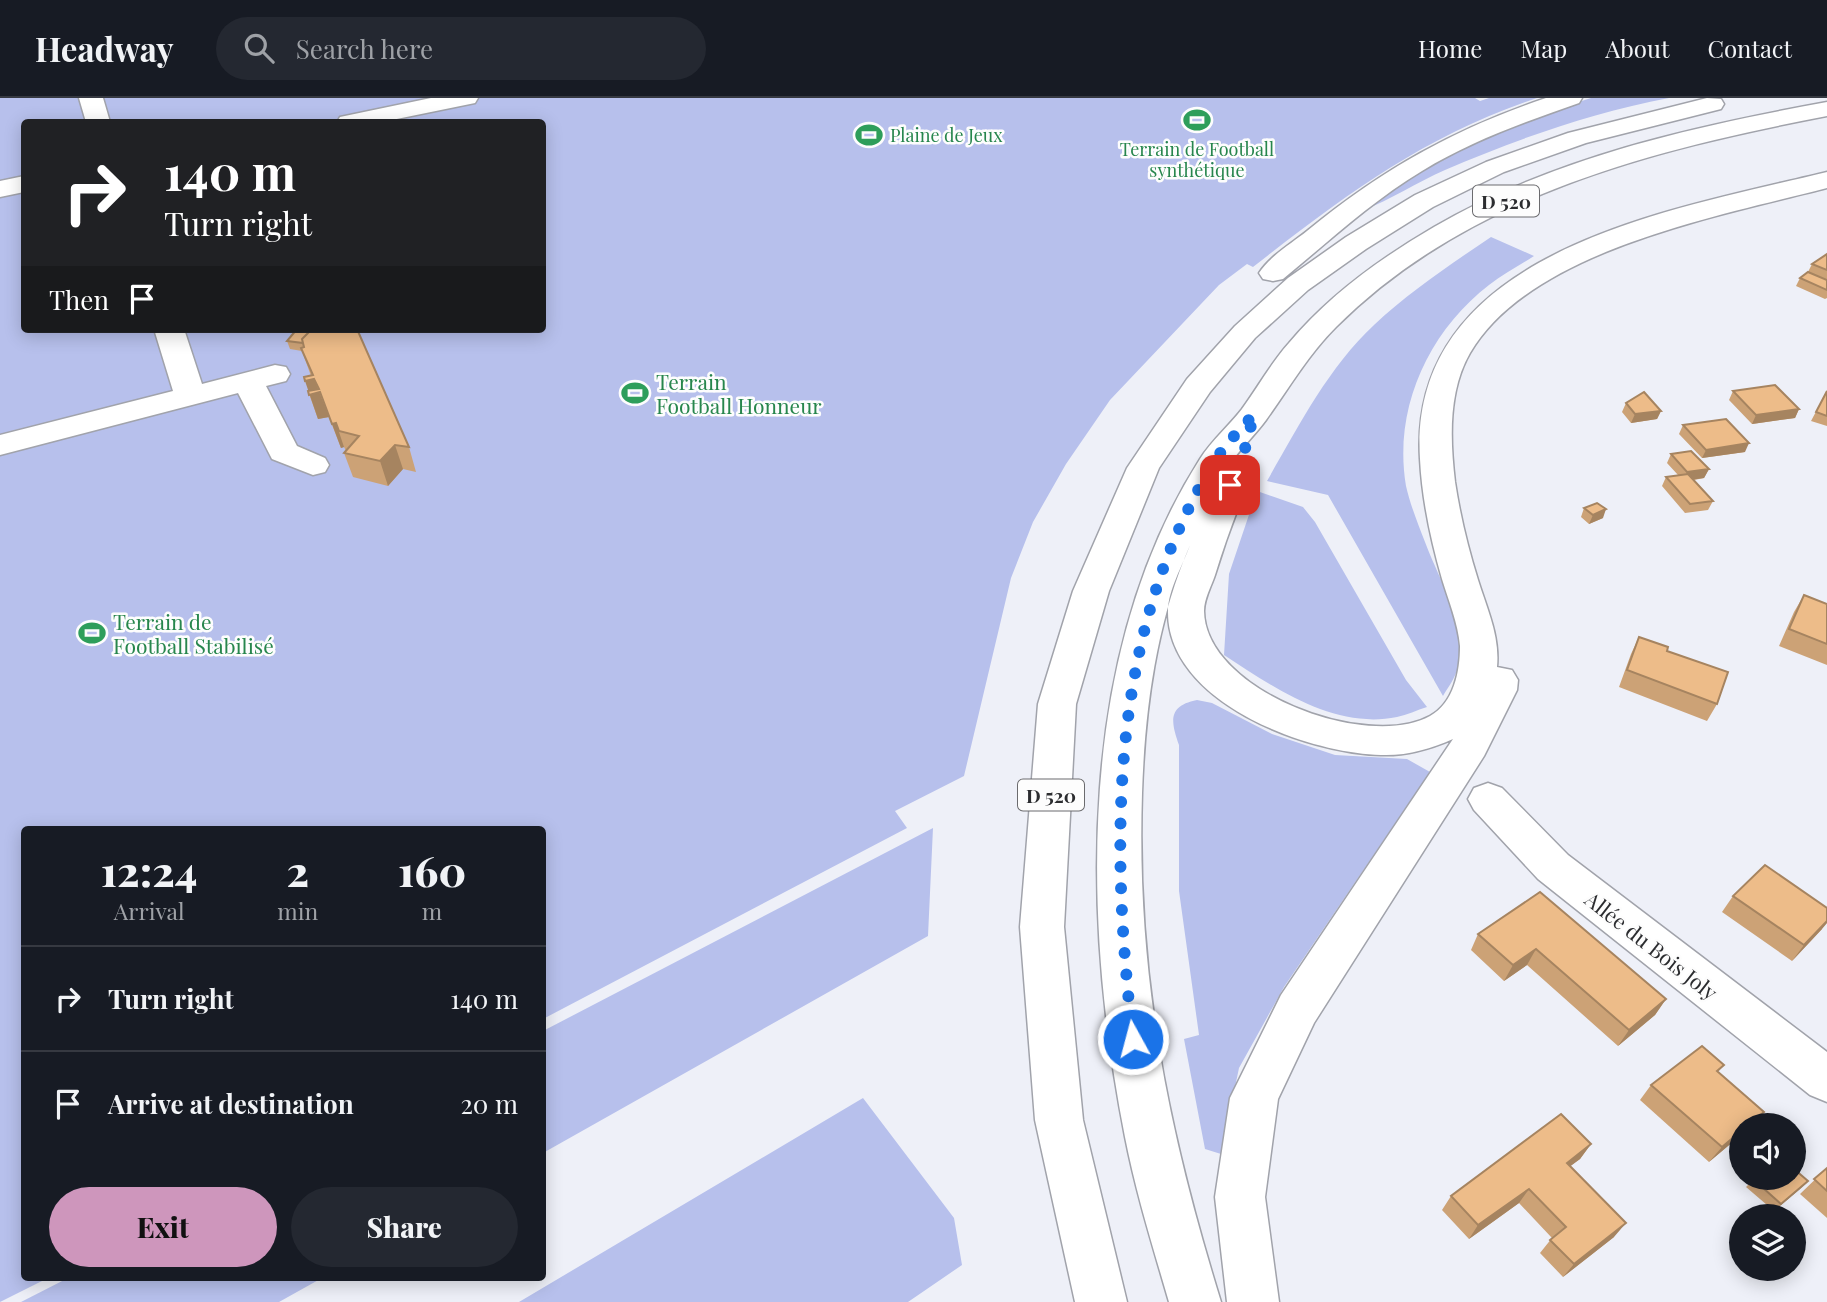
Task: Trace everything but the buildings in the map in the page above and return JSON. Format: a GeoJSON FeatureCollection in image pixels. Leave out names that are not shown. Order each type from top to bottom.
{"type":"FeatureCollection","features":[{"type":"Feature","properties":{"kind":"main road"},"geometry":{"type":"LineString","coordinates":[[91,98],[97,119]]}},
{"type":"Feature","properties":{"kind":"main road"},"geometry":{"type":"LineString","coordinates":[[364,119],[466,98]]}},
{"type":"Feature","properties":{"kind":"main road"},"geometry":{"type":"LineString","coordinates":[[1245,332],[1256,287],[1391,179],[1450,144],[1496,123],[1570,98]]}},
{"type":"Feature","properties":{"kind":"main road","name":"D 520"},"geometry":{"type":"LineString","coordinates":[[1101,1302],[1059,1120],[1042,927],[1057,704],[1091,591],[1143,468],[1198,386],[1245,332],[1298,284],[1356,243],[1424,201],[1495,167],[1626,124],[1739,99]]}},
{"type":"Feature","properties":{"kind":"main road","name":"D 520"},"geometry":{"type":"LineString","coordinates":[[1195,1302],[1150,1141],[1133,1039],[1121,908],[1124,763],[1136,665],[1156,586],[1190,509],[1218,457],[1254,414],[1279,375],[1310,337],[1378,275],[1468,219],[1610,157],[1716,129],[1827,109]]}},
{"type":"Feature","properties":{"kind":"main road"},"geometry":{"type":"LineString","coordinates":[[1254,414],[1242,460],[1219,510],[1186,608],[1190,638],[1200,655],[1233,689],[1260,707],[1324,733],[1362,739],[1421,737],[1446,725],[1475,688],[1479,645],[1435,471],[1439,393],[1452,359],[1475,326],[1506,297],[1583,253],[1685,219],[1827,180]]}},
{"type":"Feature","properties":{"kind":"main road"},"geometry":{"type":"LineString","coordinates":[[0,189],[21,185]]}},
{"type":"Feature","properties":{"kind":"main road"},"geometry":{"type":"LineString","coordinates":[[170,333],[190,396]]}},
{"type":"Feature","properties":{"kind":"main road"},"geometry":{"type":"LineString","coordinates":[[0,444],[261,378],[284,452],[313,466]]}},
{"type":"Feature","properties":{"kind":"main road"},"geometry":{"type":"LineString","coordinates":[[1253,1302],[1240,1197],[1254,1098],[1297,1009],[1470,745],[1497,690],[1503,657],[1494,615],[1442,505]]}},
{"type":"Feature","properties":{"kind":"main road","name":"Allée du Bois Joly"},"geometry":{"type":"LineString","coordinates":[[1488,799],[1553,867],[1827,1080]]}},
{"type":"Feature","properties":{"kind":"shaded area"},"geometry":{"type":"Polygon","coordinates":[[[0,98],[1475,98],[1480,101],[1489,98],[1537,98],[1496,113],[1421,149],[1321,215],[1253,267],[1247,264],[1219,285],[1110,400],[1066,464],[1033,522],[1011,578],[964,776],[895,811],[907,828],[546,1017],[546,826],[21,826],[21,1281],[42,1281],[0,1302],[0,98]]]}},
{"type":"Feature","properties":{"kind":"shaded area"},"geometry":{"type":"Polygon","coordinates":[[[1591,98],[1669,98],[1583,119],[1499,148],[1445,170],[1363,210],[1417,175],[1472,145],[1531,119],[1591,98]]]}},
{"type":"Feature","properties":{"kind":"shaded area"},"geometry":{"type":"Polygon","coordinates":[[[1491,237],[1534,256],[1489,285],[1448,325],[1420,374],[1410,401],[1405,429],[1403,457],[1406,486],[1422,535],[1452,606],[1460,641],[1460,658],[1456,673],[1443,696],[1328,495],[1267,481],[1302,419],[1357,342],[1416,290],[1491,237]]]}},
{"type":"Feature","properties":{"kind":"shaded area"},"geometry":{"type":"Polygon","coordinates":[[[1257,491],[1303,507],[1315,522],[1406,680],[1427,707],[1397,717],[1373,719],[1327,712],[1284,692],[1224,655],[1229,574],[1257,491]]]}},
{"type":"Feature","properties":{"kind":"shaded area"},"geometry":{"type":"Polygon","coordinates":[[[1197,700],[1212,703],[1272,734],[1335,755],[1407,759],[1430,772],[1284,987],[1239,1068],[1221,1154],[1205,1149],[1184,1039],[1199,1035],[1179,891],[1179,745],[1173,722],[1180,706],[1197,700]]]}},
{"type":"Feature","properties":{"kind":"shaded area"},"geometry":{"type":"Polygon","coordinates":[[[933,828],[928,936],[546,1151],[546,1029],[933,828]]]}},
{"type":"Feature","properties":{"kind":"shaded area"},"geometry":{"type":"Polygon","coordinates":[[[863,1098],[954,1218],[962,1265],[908,1302],[519,1302],[863,1098]]]}},
{"type":"Feature","properties":{"kind":"shaded area"},"geometry":{"type":"Polygon","coordinates":[[[62,1281],[317,1281],[279,1302],[21,1302],[62,1281]]]}},
{"type":"Feature","properties":{"kind":"place","name":"Terrain de Football synthétique"},"geometry":{"type":"Point","coordinates":[1197,120]}},
{"type":"Feature","properties":{"kind":"place","name":"Plaine de Jeux"},"geometry":{"type":"Point","coordinates":[869,135]}},
{"type":"Feature","properties":{"kind":"place","name":"Terrain Football Honneur"},"geometry":{"type":"Point","coordinates":[635,393]}},
{"type":"Feature","properties":{"kind":"place","name":"Terrain de Football Stabilisé"},"geometry":{"type":"Point","coordinates":[92,633]}},
{"type":"Feature","properties":{"kind":"route"},"geometry":{"type":"LineString","coordinates":[[1133,1039],[1121,908],[1121,813],[1125,738],[1136,665],[1156,586],[1190,509],[1218,457],[1254,414],[1242,460],[1230,485]]}}]}
